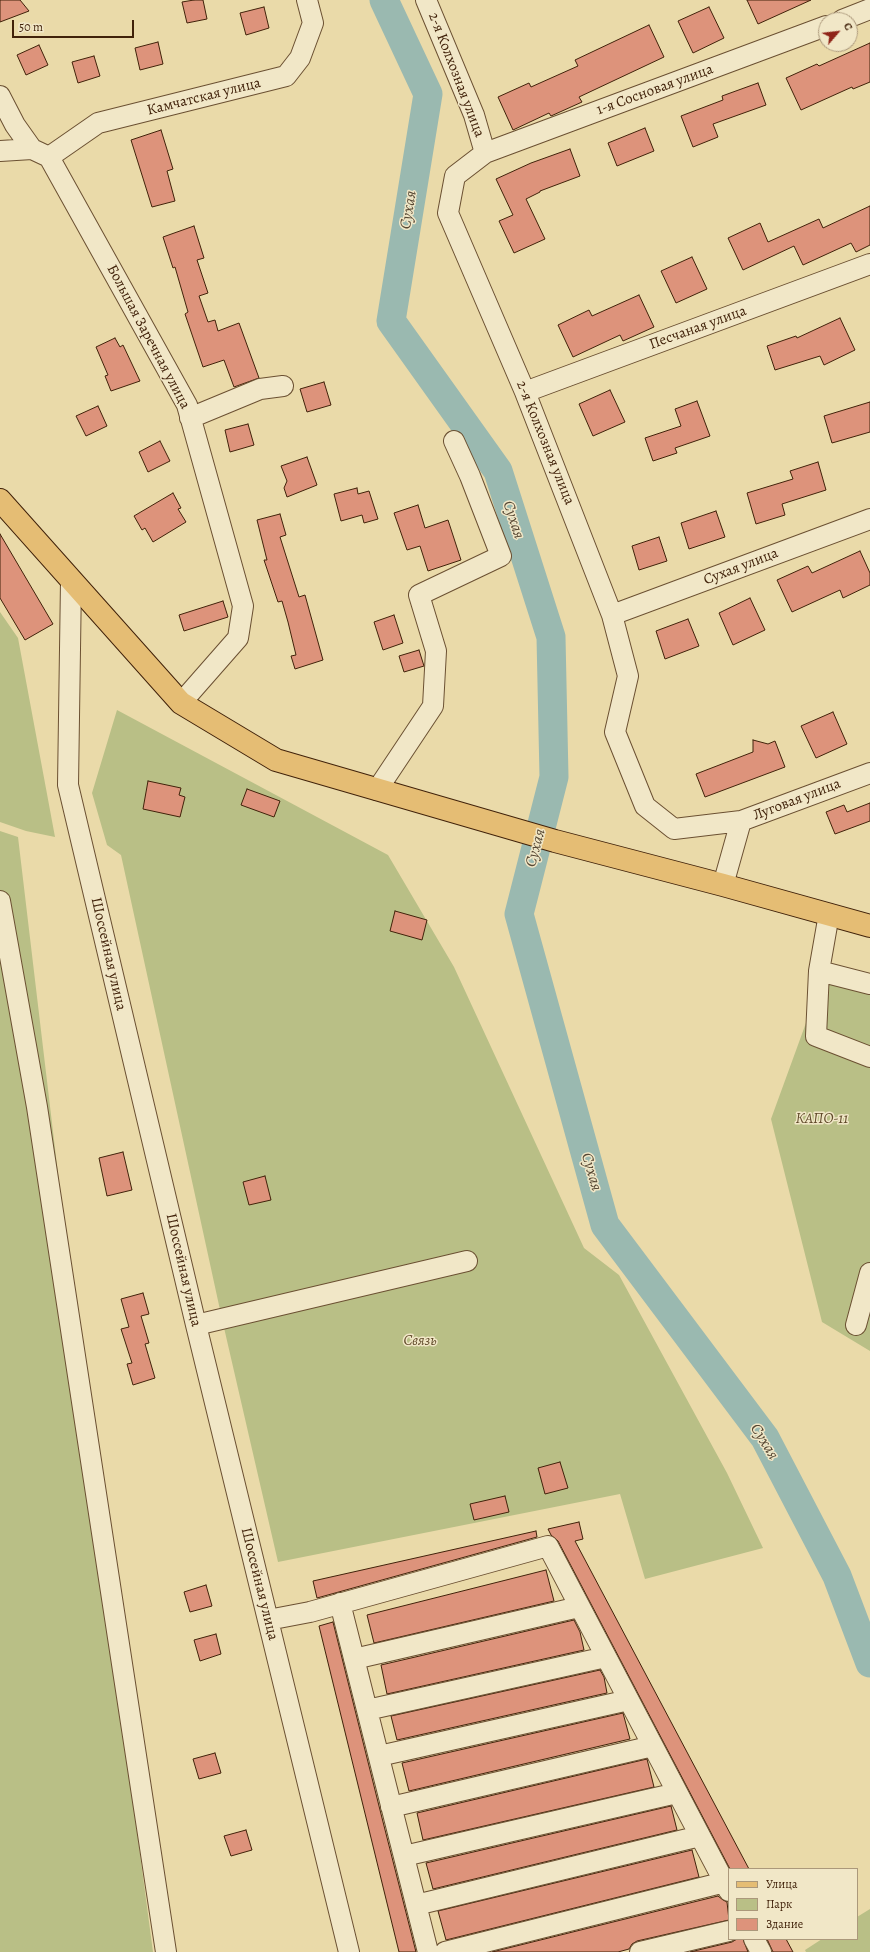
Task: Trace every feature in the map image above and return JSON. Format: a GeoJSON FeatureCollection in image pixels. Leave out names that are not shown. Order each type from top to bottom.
{"type":"FeatureCollection","features":[{"type":"Feature","properties":{"kind":"main road"},"geometry":{"type":"LineString","coordinates":[[0,500],[181,703],[276,760],[555,841],[723,885],[870,926]]}},
{"type":"Feature","properties":{"kind":"street","name":"Камчатская улица"},"geometry":{"type":"LineString","coordinates":[[40,153],[98,123],[286,76],[300,58],[313,23],[307,0]]}},
{"type":"Feature","properties":{"kind":"street","name":"2-я Колхозная улица"},"geometry":{"type":"LineString","coordinates":[[426,0],[474,115],[485,153],[455,176],[448,213],[525,392],[612,615],[628,676],[615,732],[645,806],[674,829],[741,821]]}},
{"type":"Feature","properties":{"kind":"street"},"geometry":{"type":"LineString","coordinates":[[858,14],[870,9]]}},
{"type":"Feature","properties":{"kind":"street","name":"1-я Сосновая улица"},"geometry":{"type":"LineString","coordinates":[[485,153],[818,29]]}},
{"type":"Feature","properties":{"kind":"street","name":"Большая Заречная улица"},"geometry":{"type":"LineString","coordinates":[[1,100],[15,125],[40,153],[186,405],[190,418],[242,606],[238,638],[181,703]]}},
{"type":"Feature","properties":{"kind":"street"},"geometry":{"type":"LineString","coordinates":[[0,151],[40,153]]}},
{"type":"Feature","properties":{"kind":"street","name":"Песчаная улица"},"geometry":{"type":"LineString","coordinates":[[525,392],[870,264]]}},
{"type":"Feature","properties":{"kind":"street"},"geometry":{"type":"LineString","coordinates":[[190,418],[260,388],[283,386]]}},
{"type":"Feature","properties":{"kind":"street"},"geometry":{"type":"LineString","coordinates":[[377,790],[433,706],[436,651],[419,594],[501,556],[476,490],[454,441]]}},
{"type":"Feature","properties":{"kind":"street","name":"Сухая улица"},"geometry":{"type":"LineString","coordinates":[[612,615],[870,518]]}},
{"type":"Feature","properties":{"kind":"street","name":"Шоссейная улица"},"geometry":{"type":"LineString","coordinates":[[71,581],[68,785],[196,1325],[348,1952]]}},
{"type":"Feature","properties":{"kind":"street","name":"Луговая улица"},"geometry":{"type":"LineString","coordinates":[[723,885],[741,821],[870,773]]}},
{"type":"Feature","properties":{"kind":"street"},"geometry":{"type":"LineString","coordinates":[[0,902],[37,1107],[166,1952]]}},
{"type":"Feature","properties":{"kind":"street"},"geometry":{"type":"LineString","coordinates":[[829,914],[819,971],[816,1036],[870,1057]]}},
{"type":"Feature","properties":{"kind":"street"},"geometry":{"type":"LineString","coordinates":[[819,971],[870,984]]}},
{"type":"Feature","properties":{"kind":"street"},"geometry":{"type":"LineString","coordinates":[[196,1325],[467,1261]]}},
{"type":"Feature","properties":{"kind":"street"},"geometry":{"type":"LineString","coordinates":[[856,1325],[870,1273]]}},
{"type":"Feature","properties":{"kind":"street"},"geometry":{"type":"LineString","coordinates":[[268,1620],[310,1612],[548,1546],[727,1887],[445,1952]]}},
{"type":"Feature","properties":{"kind":"street"},"geometry":{"type":"LineString","coordinates":[[340,1603],[428,1952]]}},
{"type":"Feature","properties":{"kind":"street"},"geometry":{"type":"LineString","coordinates":[[354,1660],[580,1607]]}},
{"type":"Feature","properties":{"kind":"street"},"geometry":{"type":"LineString","coordinates":[[367,1710],[606,1657]]}},
{"type":"Feature","properties":{"kind":"street"},"geometry":{"type":"LineString","coordinates":[[379,1756],[629,1700]]}},
{"type":"Feature","properties":{"kind":"street"},"geometry":{"type":"LineString","coordinates":[[391,1807],[653,1746]]}},
{"type":"Feature","properties":{"kind":"street"},"geometry":{"type":"LineString","coordinates":[[404,1856],[677,1793]]}},
{"type":"Feature","properties":{"kind":"street"},"geometry":{"type":"LineString","coordinates":[[416,1905],[700,1836]]}},
{"type":"Feature","properties":{"kind":"street"},"geometry":{"type":"LineString","coordinates":[[640,1952],[728,1931]]}},
{"type":"Feature","properties":{"kind":"street"},"geometry":{"type":"LineString","coordinates":[[755,1940],[761,1952]]}},
{"type":"Feature","properties":{"kind":"green space"},"geometry":{"type":"Polygon","coordinates":[[[0,612],[18,638],[55,837],[26,831],[0,822],[0,612]]]}},
{"type":"Feature","properties":{"kind":"green space","name":"Связь"},"geometry":{"type":"Polygon","coordinates":[[[117,710],[388,855],[454,967],[584,1248],[619,1275],[727,1473],[763,1548],[645,1579],[620,1494],[278,1562],[222,1319],[121,855],[107,845],[92,793],[117,710]]]}},
{"type":"Feature","properties":{"kind":"green space"},"geometry":{"type":"Polygon","coordinates":[[[0,831],[18,837],[129,1771],[153,1952],[0,1952],[0,831]]]}},
{"type":"Feature","properties":{"kind":"green space","name":"КАПО-11"},"geometry":{"type":"Polygon","coordinates":[[[826,968],[870,982],[870,1351],[822,1322],[771,1119],[826,968]]]}},
{"type":"Feature","properties":{"kind":"green space"},"geometry":{"type":"Polygon","coordinates":[[[870,1909],[870,1952],[806,1952],[805,1950],[820,1940],[858,1940],[858,1916],[870,1909]]]}},
{"type":"Feature","properties":{"kind":"building"},"geometry":{"type":"Polygon","coordinates":[[[0,0],[20,0],[29,11],[0,22],[0,0]]]}},
{"type":"Feature","properties":{"kind":"building"},"geometry":{"type":"Polygon","coordinates":[[[203,0],[207,19],[187,23],[182,2],[203,0]]]}},
{"type":"Feature","properties":{"kind":"building"},"geometry":{"type":"Polygon","coordinates":[[[747,0],[811,0],[758,24],[747,0]]]}},
{"type":"Feature","properties":{"kind":"building"},"geometry":{"type":"Polygon","coordinates":[[[264,7],[269,28],[246,35],[240,13],[264,7]]]}},
{"type":"Feature","properties":{"kind":"building"},"geometry":{"type":"Polygon","coordinates":[[[709,7],[724,38],[693,53],[678,21],[709,7]]]}},
{"type":"Feature","properties":{"kind":"building"},"geometry":{"type":"Polygon","coordinates":[[[649,25],[664,57],[579,97],[582,102],[551,116],[549,113],[513,130],[498,97],[529,83],[531,87],[578,66],[575,60],[649,25]]]}},
{"type":"Feature","properties":{"kind":"building"},"geometry":{"type":"Polygon","coordinates":[[[158,42],[163,64],[140,70],[135,48],[158,42]]]}},
{"type":"Feature","properties":{"kind":"building"},"geometry":{"type":"Polygon","coordinates":[[[870,43],[870,82],[853,89],[852,87],[801,110],[786,78],[817,64],[819,66],[850,52],[858,52],[858,48],[870,43]]]}},
{"type":"Feature","properties":{"kind":"building"},"geometry":{"type":"Polygon","coordinates":[[[39,45],[48,65],[26,75],[17,55],[39,45]]]}},
{"type":"Feature","properties":{"kind":"building"},"geometry":{"type":"Polygon","coordinates":[[[94,56],[100,76],[78,83],[72,62],[94,56]]]}},
{"type":"Feature","properties":{"kind":"building"},"geometry":{"type":"Polygon","coordinates":[[[758,83],[766,105],[713,124],[718,137],[693,147],[681,116],[723,100],[722,96],[758,83]]]}},
{"type":"Feature","properties":{"kind":"building"},"geometry":{"type":"Polygon","coordinates":[[[645,128],[654,151],[617,166],[608,143],[645,128]]]}},
{"type":"Feature","properties":{"kind":"building"},"geometry":{"type":"Polygon","coordinates":[[[161,130],[173,169],[167,171],[175,201],[152,207],[131,140],[161,130]]]}},
{"type":"Feature","properties":{"kind":"building"},"geometry":{"type":"Polygon","coordinates":[[[570,149],[580,176],[540,191],[526,199],[545,239],[514,253],[499,221],[513,215],[496,179],[531,163],[570,149]]]}},
{"type":"Feature","properties":{"kind":"building"},"geometry":{"type":"Polygon","coordinates":[[[870,206],[870,245],[856,252],[851,243],[803,265],[794,246],[743,270],[728,238],[760,223],[768,242],[819,219],[823,228],[870,206]]]}},
{"type":"Feature","properties":{"kind":"building"},"geometry":{"type":"Polygon","coordinates":[[[194,226],[204,258],[197,260],[208,293],[199,296],[208,322],[215,320],[218,331],[239,323],[259,378],[234,387],[224,360],[203,367],[185,314],[188,312],[175,267],[173,268],[163,237],[194,226]]]}},
{"type":"Feature","properties":{"kind":"building"},"geometry":{"type":"Polygon","coordinates":[[[692,257],[707,289],[676,303],[661,271],[692,257]]]}},
{"type":"Feature","properties":{"kind":"building"},"geometry":{"type":"Polygon","coordinates":[[[639,295],[654,327],[623,341],[620,335],[573,357],[558,325],[589,310],[592,316],[639,295]]]}},
{"type":"Feature","properties":{"kind":"building"},"geometry":{"type":"Polygon","coordinates":[[[840,318],[855,350],[824,365],[820,356],[775,370],[767,346],[796,336],[797,338],[840,318]]]}},
{"type":"Feature","properties":{"kind":"building"},"geometry":{"type":"Polygon","coordinates":[[[115,338],[120,347],[123,345],[140,381],[111,391],[105,376],[108,375],[96,347],[115,338]]]}},
{"type":"Feature","properties":{"kind":"building"},"geometry":{"type":"Polygon","coordinates":[[[324,382],[331,405],[307,412],[300,389],[324,382]]]}},
{"type":"Feature","properties":{"kind":"building"},"geometry":{"type":"Polygon","coordinates":[[[610,390],[625,422],[593,436],[579,404],[610,390]]]}},
{"type":"Feature","properties":{"kind":"building"},"geometry":{"type":"Polygon","coordinates":[[[697,401],[710,436],[675,448],[677,453],[653,461],[645,438],[681,426],[675,409],[697,401]]]}},
{"type":"Feature","properties":{"kind":"building"},"geometry":{"type":"Polygon","coordinates":[[[870,402],[870,432],[832,443],[824,416],[870,402]]]}},
{"type":"Feature","properties":{"kind":"building"},"geometry":{"type":"Polygon","coordinates":[[[98,406],[107,426],[86,436],[76,416],[98,406]]]}},
{"type":"Feature","properties":{"kind":"building"},"geometry":{"type":"Polygon","coordinates":[[[248,424],[254,445],[230,452],[225,430],[248,424]]]}},
{"type":"Feature","properties":{"kind":"building"},"geometry":{"type":"Polygon","coordinates":[[[160,441],[170,461],[148,472],[139,452],[160,441]]]}},
{"type":"Feature","properties":{"kind":"building"},"geometry":{"type":"Polygon","coordinates":[[[307,457],[317,485],[287,497],[284,488],[287,481],[281,466],[307,457]]]}},
{"type":"Feature","properties":{"kind":"building"},"geometry":{"type":"Polygon","coordinates":[[[818,462],[826,490],[782,504],[785,515],[756,524],[747,493],[793,479],[790,471],[818,462]]]}},
{"type":"Feature","properties":{"kind":"building"},"geometry":{"type":"Polygon","coordinates":[[[357,488],[358,494],[369,491],[378,519],[364,523],[362,515],[341,521],[334,494],[357,488]]]}},
{"type":"Feature","properties":{"kind":"building"},"geometry":{"type":"Polygon","coordinates":[[[173,493],[181,508],[178,509],[186,522],[153,542],[145,528],[142,530],[134,516],[173,493]]]}},
{"type":"Feature","properties":{"kind":"building"},"geometry":{"type":"Polygon","coordinates":[[[418,505],[425,528],[448,520],[461,560],[428,571],[420,546],[407,550],[394,513],[418,505]]]}},
{"type":"Feature","properties":{"kind":"building"},"geometry":{"type":"Polygon","coordinates":[[[716,511],[725,537],[689,549],[681,523],[716,511]]]}},
{"type":"Feature","properties":{"kind":"building"},"geometry":{"type":"Polygon","coordinates":[[[280,514],[286,535],[280,537],[299,597],[305,595],[323,660],[295,669],[291,656],[296,655],[288,622],[282,601],[278,602],[264,560],[267,560],[257,520],[280,514]]]}},
{"type":"Feature","properties":{"kind":"building"},"geometry":{"type":"Polygon","coordinates":[[[0,534],[53,624],[25,640],[0,598],[0,534]]]}},
{"type":"Feature","properties":{"kind":"building"},"geometry":{"type":"Polygon","coordinates":[[[659,537],[667,561],[639,570],[632,546],[659,537]]]}},
{"type":"Feature","properties":{"kind":"building"},"geometry":{"type":"Polygon","coordinates":[[[860,551],[870,573],[870,585],[843,598],[840,590],[792,612],[777,580],[808,566],[812,573],[860,551]]]}},
{"type":"Feature","properties":{"kind":"building"},"geometry":{"type":"Polygon","coordinates":[[[750,598],[765,630],[733,645],[719,613],[750,598]]]}},
{"type":"Feature","properties":{"kind":"building"},"geometry":{"type":"Polygon","coordinates":[[[223,601],[228,617],[184,631],[179,615],[223,601]]]}},
{"type":"Feature","properties":{"kind":"building"},"geometry":{"type":"Polygon","coordinates":[[[394,615],[403,643],[383,650],[374,622],[394,615]]]}},
{"type":"Feature","properties":{"kind":"building"},"geometry":{"type":"Polygon","coordinates":[[[688,619],[699,646],[665,659],[656,631],[688,619]]]}},
{"type":"Feature","properties":{"kind":"building"},"geometry":{"type":"Polygon","coordinates":[[[419,650],[424,666],[404,672],[399,656],[419,650]]]}},
{"type":"Feature","properties":{"kind":"building"},"geometry":{"type":"Polygon","coordinates":[[[833,712],[847,744],[816,758],[801,726],[833,712]]]}},
{"type":"Feature","properties":{"kind":"building"},"geometry":{"type":"Polygon","coordinates":[[[753,740],[768,744],[775,741],[785,767],[705,797],[696,774],[753,752],[753,740]]]}},
{"type":"Feature","properties":{"kind":"building"},"geometry":{"type":"Polygon","coordinates":[[[148,781],[181,788],[179,795],[185,797],[180,817],[143,809],[148,781]]]}},
{"type":"Feature","properties":{"kind":"building"},"geometry":{"type":"Polygon","coordinates":[[[247,789],[280,801],[274,817],[241,805],[247,789]]]}},
{"type":"Feature","properties":{"kind":"building"},"geometry":{"type":"Polygon","coordinates":[[[870,803],[870,821],[835,834],[826,812],[844,805],[847,812],[870,803]]]}},
{"type":"Feature","properties":{"kind":"building"},"geometry":{"type":"Polygon","coordinates":[[[395,911],[427,920],[422,940],[390,931],[395,911]]]}},
{"type":"Feature","properties":{"kind":"building"},"geometry":{"type":"Polygon","coordinates":[[[123,1152],[132,1190],[107,1196],[99,1158],[123,1152]]]}},
{"type":"Feature","properties":{"kind":"building"},"geometry":{"type":"Polygon","coordinates":[[[265,1176],[271,1200],[249,1205],[243,1182],[265,1176]]]}},
{"type":"Feature","properties":{"kind":"building"},"geometry":{"type":"Polygon","coordinates":[[[143,1293],[149,1314],[141,1316],[149,1343],[145,1344],[155,1378],[133,1385],[127,1364],[132,1363],[121,1329],[129,1327],[121,1299],[143,1293]]]}},
{"type":"Feature","properties":{"kind":"building"},"geometry":{"type":"Polygon","coordinates":[[[560,1462],[568,1488],[545,1494],[538,1468],[560,1462]]]}},
{"type":"Feature","properties":{"kind":"building"},"geometry":{"type":"Polygon","coordinates":[[[505,1496],[509,1512],[474,1520],[470,1504],[505,1496]]]}},
{"type":"Feature","properties":{"kind":"building"},"geometry":{"type":"Polygon","coordinates":[[[579,1522],[583,1539],[575,1541],[748,1868],[729,1868],[558,1541],[551,1535],[548,1529],[579,1522]]]}},
{"type":"Feature","properties":{"kind":"building"},"geometry":{"type":"Polygon","coordinates":[[[536,1531],[537,1537],[317,1598],[313,1581],[536,1531]]]}},
{"type":"Feature","properties":{"kind":"building"},"geometry":{"type":"Polygon","coordinates":[[[546,1570],[554,1601],[374,1643],[367,1615],[546,1570]]]}},
{"type":"Feature","properties":{"kind":"building"},"geometry":{"type":"Polygon","coordinates":[[[206,1585],[212,1606],[190,1612],[184,1592],[206,1585]]]}},
{"type":"Feature","properties":{"kind":"building"},"geometry":{"type":"Polygon","coordinates":[[[574,1620],[580,1632],[584,1650],[387,1694],[381,1665],[574,1620]]]}},
{"type":"Feature","properties":{"kind":"building"},"geometry":{"type":"Polygon","coordinates":[[[333,1622],[416,1952],[399,1952],[319,1626],[333,1622]]]}},
{"type":"Feature","properties":{"kind":"building"},"geometry":{"type":"Polygon","coordinates":[[[216,1634],[221,1654],[200,1661],[194,1640],[216,1634]]]}},
{"type":"Feature","properties":{"kind":"building"},"geometry":{"type":"Polygon","coordinates":[[[600,1670],[604,1677],[607,1693],[397,1740],[391,1716],[600,1670]]]}},
{"type":"Feature","properties":{"kind":"building"},"geometry":{"type":"Polygon","coordinates":[[[623,1713],[630,1739],[409,1791],[402,1763],[623,1713]]]}},
{"type":"Feature","properties":{"kind":"building"},"geometry":{"type":"Polygon","coordinates":[[[215,1753],[221,1773],[199,1779],[193,1759],[215,1753]]]}},
{"type":"Feature","properties":{"kind":"building"},"geometry":{"type":"Polygon","coordinates":[[[647,1759],[654,1787],[423,1840],[417,1813],[647,1759]]]}},
{"type":"Feature","properties":{"kind":"building"},"geometry":{"type":"Polygon","coordinates":[[[671,1806],[677,1830],[433,1889],[426,1863],[671,1806]]]}},
{"type":"Feature","properties":{"kind":"building"},"geometry":{"type":"Polygon","coordinates":[[[246,1830],[252,1850],[231,1856],[224,1836],[246,1830]]]}},
{"type":"Feature","properties":{"kind":"building"},"geometry":{"type":"Polygon","coordinates":[[[692,1850],[699,1877],[446,1940],[438,1911],[692,1850]]]}},
{"type":"Feature","properties":{"kind":"building"},"geometry":{"type":"Polygon","coordinates":[[[718,1896],[727,1902],[728,1920],[637,1941],[632,1944],[629,1949],[618,1952],[492,1952],[718,1896]]]}},
{"type":"Feature","properties":{"kind":"building"},"geometry":{"type":"Polygon","coordinates":[[[735,1940],[743,1940],[748,1952],[690,1952],[735,1940]]]}},
{"type":"Feature","properties":{"kind":"building"},"geometry":{"type":"Polygon","coordinates":[[[767,1940],[787,1940],[793,1952],[773,1952],[767,1940]]]}},
{"type":"Feature","properties":{"kind":"waterway","name":"Сухая"},"geometry":{"type":"LineString","coordinates":[[384,0],[428,94],[391,321],[498,471],[551,637],[554,777],[519,914],[605,1225],[765,1438],[837,1576],[870,1663]]}}]}
